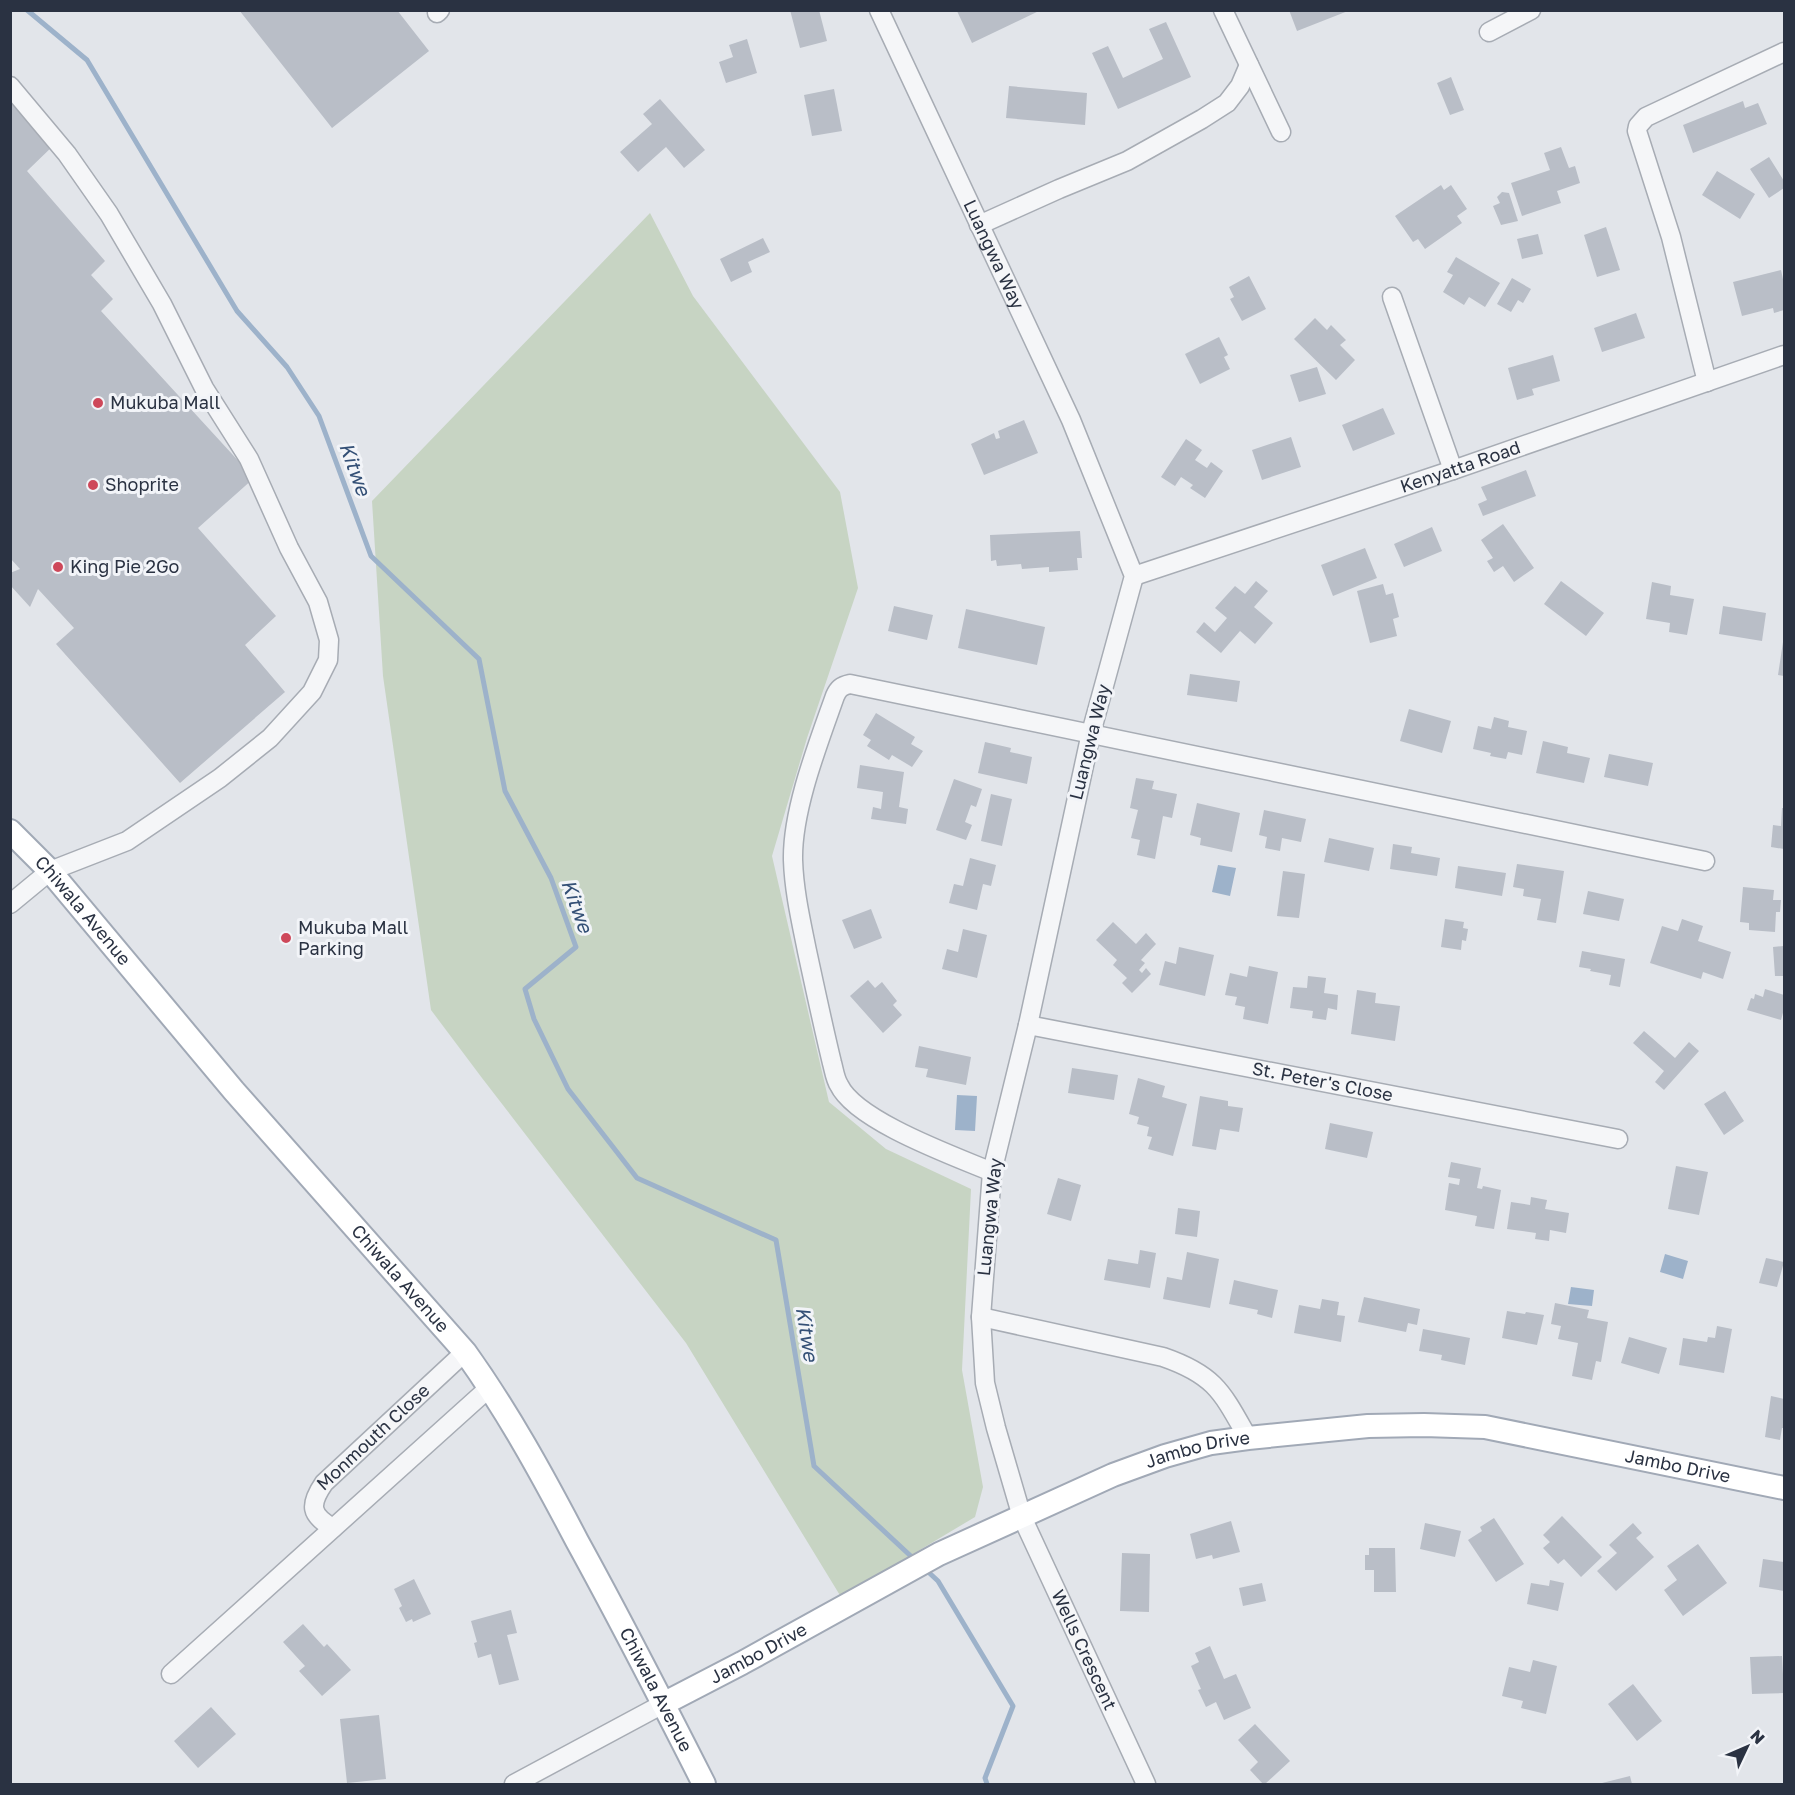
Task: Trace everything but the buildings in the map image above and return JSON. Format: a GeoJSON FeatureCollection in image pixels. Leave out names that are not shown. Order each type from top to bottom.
{"type":"FeatureCollection","features":[{"type":"Feature","properties":{"kind":"main road","name":"Chiwala Avenue"},"geometry":{"type":"LineString","coordinates":[[10,831],[50,871],[234,1091],[465,1352],[490,1387],[527,1447],[704,1785]]}},
{"type":"Feature","properties":{"kind":"main road","name":"Jambo Drive"},"geometry":{"type":"LineString","coordinates":[[663,1704],[742,1664],[939,1554],[1113,1474],[1211,1443],[1368,1426],[1485,1427],[1785,1488]]}},
{"type":"Feature","properties":{"kind":"street","name":"Luangwa Way"},"geometry":{"type":"LineString","coordinates":[[879,10],[1071,420],[1134,576],[1091,733],[1028,1025],[992,1172],[981,1317],[985,1383],[1022,1517]]}},
{"type":"Feature","properties":{"kind":"street"},"geometry":{"type":"LineString","coordinates":[[1223,10],[1281,132]]}},
{"type":"Feature","properties":{"kind":"street"},"geometry":{"type":"LineString","coordinates":[[1489,32],[1531,10]]}},
{"type":"Feature","properties":{"kind":"street"},"geometry":{"type":"LineString","coordinates":[[1707,382],[1671,237],[1637,131],[1641,121],[1646,117],[1785,52]]}},
{"type":"Feature","properties":{"kind":"street"},"geometry":{"type":"LineString","coordinates":[[980,225],[1127,161],[1202,119],[1227,103],[1240,86],[1249,65]]}},
{"type":"Feature","properties":{"kind":"street"},"geometry":{"type":"LineString","coordinates":[[10,87],[67,154],[109,214],[162,304],[204,387],[249,459],[289,548],[318,602],[329,640],[328,660],[312,692],[270,738],[220,778],[127,841],[50,871],[10,904]]}},
{"type":"Feature","properties":{"kind":"street"},"geometry":{"type":"LineString","coordinates":[[1392,297],[1453,470]]}},
{"type":"Feature","properties":{"kind":"street","name":"Kenyatta Road"},"geometry":{"type":"LineString","coordinates":[[1134,576],[1453,470],[1785,355]]}},
{"type":"Feature","properties":{"kind":"street"},"geometry":{"type":"LineString","coordinates":[[992,1172],[937,1149],[867,1114],[852,1103],[839,1086],[832,1063],[798,908],[793,860],[801,802],[815,752],[835,696],[844,685],[850,684],[1091,733],[1705,861]]}},
{"type":"Feature","properties":{"kind":"street","name":"St. Peter's Close"},"geometry":{"type":"LineString","coordinates":[[1028,1025],[1618,1139]]}},
{"type":"Feature","properties":{"kind":"street"},"geometry":{"type":"LineString","coordinates":[[981,1317],[1163,1357],[1186,1365],[1211,1381],[1224,1395],[1248,1438]]}},
{"type":"Feature","properties":{"kind":"street","name":"Monmouth Close"},"geometry":{"type":"LineString","coordinates":[[333,1528],[321,1521],[315,1514],[313,1506],[316,1494],[324,1483],[465,1352]]}},
{"type":"Feature","properties":{"kind":"street"},"geometry":{"type":"LineString","coordinates":[[171,1674],[490,1387]]}},
{"type":"Feature","properties":{"kind":"street","name":"Wells Crescent"},"geometry":{"type":"LineString","coordinates":[[1022,1517],[1146,1785]]}},
{"type":"Feature","properties":{"kind":"street"},"geometry":{"type":"LineString","coordinates":[[514,1785],[663,1704]]}},
{"type":"Feature","properties":{"kind":"green space"},"geometry":{"type":"Polygon","coordinates":[[[650,213],[693,296],[840,492],[858,588],[807,738],[772,856],[829,1102],[886,1149],[971,1189],[962,1370],[983,1487],[975,1517],[841,1597],[686,1343],[431,1010],[383,676],[372,501],[650,213]]]}},
{"type":"Feature","properties":{"kind":"water"},"geometry":{"type":"Polygon","coordinates":[[[1218,865],[1236,868],[1230,896],[1212,892],[1218,865]]]}},
{"type":"Feature","properties":{"kind":"water"},"geometry":{"type":"Polygon","coordinates":[[[957,1095],[977,1096],[975,1131],[955,1130],[957,1095]]]}},
{"type":"Feature","properties":{"kind":"water"},"geometry":{"type":"Polygon","coordinates":[[[1665,1254],[1688,1261],[1683,1279],[1660,1272],[1665,1254]]]}},
{"type":"Feature","properties":{"kind":"water"},"geometry":{"type":"Polygon","coordinates":[[[1571,1287],[1594,1290],[1592,1306],[1568,1304],[1571,1287]]]}},
{"type":"Feature","properties":{"kind":"waterway","name":"Kitwe"},"geometry":{"type":"LineString","coordinates":[[27,10],[87,60],[237,311],[287,367],[319,416],[371,556],[479,659],[505,791],[551,878],[576,947],[525,989],[534,1019],[568,1089],[637,1178],[776,1240],[814,1466],[915,1560]]}},
{"type":"Feature","properties":{"kind":"waterway","name":"Kitwe"},"geometry":{"type":"LineString","coordinates":[[924,1568],[938,1581],[1013,1706],[985,1778],[987,1784]]}},
{"type":"Feature","properties":{"kind":"place","name":"Mukuba Mall"},"geometry":{"type":"Point","coordinates":[98,403]}},
{"type":"Feature","properties":{"kind":"place","name":"Shoprite"},"geometry":{"type":"Point","coordinates":[93,485]}},
{"type":"Feature","properties":{"kind":"place","name":"King Pie 2Go"},"geometry":{"type":"Point","coordinates":[58,567]}},
{"type":"Feature","properties":{"kind":"place","name":"Mukuba Mall Parking"},"geometry":{"type":"Point","coordinates":[286,938]}}]}
